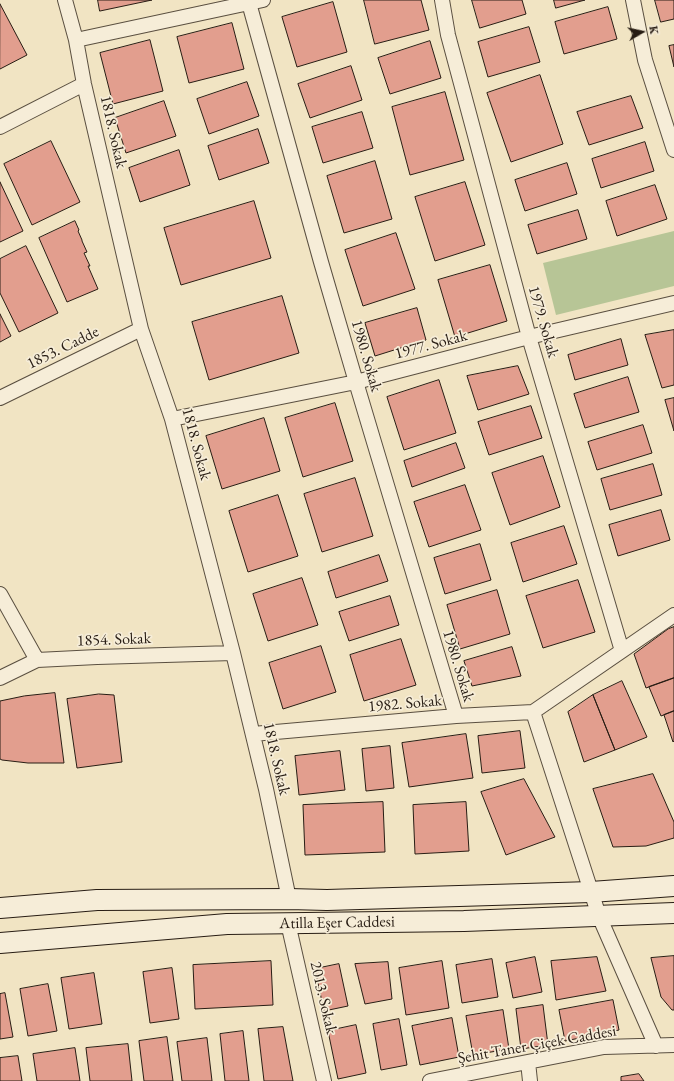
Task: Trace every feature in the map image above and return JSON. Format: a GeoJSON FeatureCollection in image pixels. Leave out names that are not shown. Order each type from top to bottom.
{"type":"FeatureCollection","features":[{"type":"Feature","properties":{"kind":"main road","name":"Atilla Eşer Caddesi"},"geometry":{"type":"LineString","coordinates":[[0,908],[97,900],[327,900],[591,892],[674,886]]}},
{"type":"Feature","properties":{"kind":"main road","name":"Atilla Eşer Caddesi"},"geometry":{"type":"LineString","coordinates":[[0,943],[227,924],[464,921],[674,913]]}},
{"type":"Feature","properties":{"kind":"street","name":"1818. Sokak"},"geometry":{"type":"LineString","coordinates":[[65,0],[76,40],[84,84],[141,329],[172,419],[233,653],[266,789],[289,899]]}},
{"type":"Feature","properties":{"kind":"street"},"geometry":{"type":"LineString","coordinates":[[76,40],[264,0]]}},
{"type":"Feature","properties":{"kind":"street","name":"1979. Sokak"},"geometry":{"type":"LineString","coordinates":[[442,0],[448,35],[529,337],[622,651]]}},
{"type":"Feature","properties":{"kind":"street"},"geometry":{"type":"LineString","coordinates":[[634,0],[645,60],[670,124],[674,150]]}},
{"type":"Feature","properties":{"kind":"street","name":"1980. Sokak"},"geometry":{"type":"LineString","coordinates":[[250,3],[321,262],[456,716]]}},
{"type":"Feature","properties":{"kind":"street"},"geometry":{"type":"LineString","coordinates":[[0,127],[84,84]]}},
{"type":"Feature","properties":{"kind":"street","name":"1977. Sokak"},"geometry":{"type":"LineString","coordinates":[[172,419],[356,382],[529,337],[674,303]]}},
{"type":"Feature","properties":{"kind":"street","name":"1853. Cadde"},"geometry":{"type":"LineString","coordinates":[[0,398],[141,329]]}},
{"type":"Feature","properties":{"kind":"street"},"geometry":{"type":"LineString","coordinates":[[0,594],[37,660]]}},
{"type":"Feature","properties":{"kind":"street"},"geometry":{"type":"LineString","coordinates":[[656,1046],[599,916],[533,712],[674,615]]}},
{"type":"Feature","properties":{"kind":"street","name":"1854. Sokak"},"geometry":{"type":"LineString","coordinates":[[0,678],[37,660],[233,653]]}},
{"type":"Feature","properties":{"kind":"street","name":"1982. Sokak"},"geometry":{"type":"LineString","coordinates":[[252,734],[456,716],[533,712]]}},
{"type":"Feature","properties":{"kind":"street","name":"2013. Sokak"},"geometry":{"type":"LineString","coordinates":[[288,923],[324,1081]]}},
{"type":"Feature","properties":{"kind":"street","name":"Şehit Taner Çiçek Caddesi"},"geometry":{"type":"LineString","coordinates":[[430,1081],[604,1048],[674,1045]]}},
{"type":"Feature","properties":{"kind":"street"},"geometry":{"type":"LineString","coordinates":[[528,1062],[530,1081]]}},
{"type":"Feature","properties":{"kind":"green space"},"geometry":{"type":"Polygon","coordinates":[[[674,231],[674,286],[556,315],[543,263],[674,231]]]}},
{"type":"Feature","properties":{"kind":"building"},"geometry":{"type":"Polygon","coordinates":[[[98,0],[152,0],[100,11],[98,0]]]}},
{"type":"Feature","properties":{"kind":"building"},"geometry":{"type":"Polygon","coordinates":[[[364,0],[421,0],[429,30],[375,44],[364,0]]]}},
{"type":"Feature","properties":{"kind":"building"},"geometry":{"type":"Polygon","coordinates":[[[472,0],[522,0],[526,14],[480,28],[472,0]]]}},
{"type":"Feature","properties":{"kind":"building"},"geometry":{"type":"Polygon","coordinates":[[[554,0],[585,0],[556,8],[554,0]]]}},
{"type":"Feature","properties":{"kind":"building"},"geometry":{"type":"Polygon","coordinates":[[[655,0],[674,0],[674,19],[661,22],[655,0]]]}},
{"type":"Feature","properties":{"kind":"building"},"geometry":{"type":"Polygon","coordinates":[[[333,2],[347,52],[297,67],[282,17],[333,2]]]}},
{"type":"Feature","properties":{"kind":"building"},"geometry":{"type":"Polygon","coordinates":[[[0,4],[27,55],[0,69],[0,4]]]}},
{"type":"Feature","properties":{"kind":"building"},"geometry":{"type":"Polygon","coordinates":[[[608,7],[617,39],[564,54],[555,22],[608,7]]]}},
{"type":"Feature","properties":{"kind":"building"},"geometry":{"type":"Polygon","coordinates":[[[232,23],[244,69],[189,83],[177,37],[232,23]]]}},
{"type":"Feature","properties":{"kind":"building"},"geometry":{"type":"Polygon","coordinates":[[[529,27],[540,62],[488,77],[478,42],[529,27]]]}},
{"type":"Feature","properties":{"kind":"building"},"geometry":{"type":"Polygon","coordinates":[[[150,40],[163,91],[113,104],[100,53],[150,40]]]}},
{"type":"Feature","properties":{"kind":"building"},"geometry":{"type":"Polygon","coordinates":[[[430,41],[441,78],[390,94],[378,58],[430,41]]]}},
{"type":"Feature","properties":{"kind":"building"},"geometry":{"type":"Polygon","coordinates":[[[674,45],[674,67],[669,46],[674,45]]]}},
{"type":"Feature","properties":{"kind":"building"},"geometry":{"type":"Polygon","coordinates":[[[351,66],[362,100],[310,118],[298,84],[351,66]]]}},
{"type":"Feature","properties":{"kind":"building"},"geometry":{"type":"Polygon","coordinates":[[[540,75],[563,144],[511,162],[487,93],[540,75]]]}},
{"type":"Feature","properties":{"kind":"building"},"geometry":{"type":"Polygon","coordinates":[[[247,82],[259,116],[209,134],[197,99],[247,82]]]}},
{"type":"Feature","properties":{"kind":"building"},"geometry":{"type":"Polygon","coordinates":[[[445,92],[464,160],[410,175],[392,107],[445,92]]]}},
{"type":"Feature","properties":{"kind":"building"},"geometry":{"type":"Polygon","coordinates":[[[631,96],[643,128],[589,145],[577,112],[631,96]]]}},
{"type":"Feature","properties":{"kind":"building"},"geometry":{"type":"Polygon","coordinates":[[[164,101],[176,136],[126,153],[115,118],[164,101]]]}},
{"type":"Feature","properties":{"kind":"building"},"geometry":{"type":"Polygon","coordinates":[[[362,112],[373,148],[323,163],[312,127],[362,112]]]}},
{"type":"Feature","properties":{"kind":"building"},"geometry":{"type":"Polygon","coordinates":[[[258,129],[269,163],[219,180],[208,146],[258,129]]]}},
{"type":"Feature","properties":{"kind":"building"},"geometry":{"type":"Polygon","coordinates":[[[51,141],[80,202],[32,225],[4,164],[51,141]]]}},
{"type":"Feature","properties":{"kind":"building"},"geometry":{"type":"Polygon","coordinates":[[[645,142],[654,171],[601,188],[592,159],[645,142]]]}},
{"type":"Feature","properties":{"kind":"building"},"geometry":{"type":"Polygon","coordinates":[[[179,150],[190,185],[140,202],[129,168],[179,150]]]}},
{"type":"Feature","properties":{"kind":"building"},"geometry":{"type":"Polygon","coordinates":[[[375,161],[392,219],[344,233],[327,176],[375,161]]]}},
{"type":"Feature","properties":{"kind":"building"},"geometry":{"type":"Polygon","coordinates":[[[567,163],[577,194],[525,211],[515,180],[567,163]]]}},
{"type":"Feature","properties":{"kind":"building"},"geometry":{"type":"Polygon","coordinates":[[[0,182],[23,231],[0,242],[0,182]]]}},
{"type":"Feature","properties":{"kind":"building"},"geometry":{"type":"Polygon","coordinates":[[[465,182],[485,245],[435,261],[415,197],[465,182]]]}},
{"type":"Feature","properties":{"kind":"building"},"geometry":{"type":"Polygon","coordinates":[[[655,185],[667,219],[617,236],[606,201],[655,185]]]}},
{"type":"Feature","properties":{"kind":"building"},"geometry":{"type":"Polygon","coordinates":[[[254,201],[271,258],[181,285],[164,228],[254,201]]]}},
{"type":"Feature","properties":{"kind":"building"},"geometry":{"type":"Polygon","coordinates":[[[578,210],[587,239],[537,254],[528,225],[578,210]]]}},
{"type":"Feature","properties":{"kind":"building"},"geometry":{"type":"Polygon","coordinates":[[[75,221],[87,252],[84,253],[90,266],[88,266],[98,289],[67,302],[39,238],[75,221]]]}},
{"type":"Feature","properties":{"kind":"building"},"geometry":{"type":"Polygon","coordinates":[[[396,233],[415,289],[363,306],[345,250],[396,233]]]}},
{"type":"Feature","properties":{"kind":"building"},"geometry":{"type":"Polygon","coordinates":[[[26,246],[58,313],[19,332],[0,293],[0,259],[26,246]]]}},
{"type":"Feature","properties":{"kind":"building"},"geometry":{"type":"Polygon","coordinates":[[[490,265],[507,321],[455,337],[438,280],[490,265]]]}},
{"type":"Feature","properties":{"kind":"building"},"geometry":{"type":"Polygon","coordinates":[[[282,296],[299,353],[209,380],[192,322],[282,296]]]}},
{"type":"Feature","properties":{"kind":"building"},"geometry":{"type":"Polygon","coordinates":[[[417,308],[426,340],[375,356],[365,323],[417,308]]]}},
{"type":"Feature","properties":{"kind":"building"},"geometry":{"type":"Polygon","coordinates":[[[0,314],[11,336],[0,342],[0,314]]]}},
{"type":"Feature","properties":{"kind":"building"},"geometry":{"type":"Polygon","coordinates":[[[674,330],[674,385],[662,388],[645,335],[674,330]]]}},
{"type":"Feature","properties":{"kind":"building"},"geometry":{"type":"Polygon","coordinates":[[[621,339],[628,365],[575,380],[568,355],[621,339]]]}},
{"type":"Feature","properties":{"kind":"building"},"geometry":{"type":"Polygon","coordinates":[[[518,366],[529,394],[478,410],[467,376],[518,366]]]}},
{"type":"Feature","properties":{"kind":"building"},"geometry":{"type":"Polygon","coordinates":[[[628,377],[639,412],[585,428],[574,394],[628,377]]]}},
{"type":"Feature","properties":{"kind":"building"},"geometry":{"type":"Polygon","coordinates":[[[439,380],[456,433],[404,450],[387,397],[439,380]]]}},
{"type":"Feature","properties":{"kind":"building"},"geometry":{"type":"Polygon","coordinates":[[[674,398],[674,431],[665,400],[674,398]]]}},
{"type":"Feature","properties":{"kind":"building"},"geometry":{"type":"Polygon","coordinates":[[[335,403],[353,461],[303,477],[285,418],[335,403]]]}},
{"type":"Feature","properties":{"kind":"building"},"geometry":{"type":"Polygon","coordinates":[[[531,406],[542,438],[489,455],[478,422],[531,406]]]}},
{"type":"Feature","properties":{"kind":"building"},"geometry":{"type":"Polygon","coordinates":[[[264,418],[280,471],[222,489],[206,436],[264,418]]]}},
{"type":"Feature","properties":{"kind":"building"},"geometry":{"type":"Polygon","coordinates":[[[643,425],[652,453],[597,470],[588,442],[643,425]]]}},
{"type":"Feature","properties":{"kind":"building"},"geometry":{"type":"Polygon","coordinates":[[[456,443],[465,468],[412,487],[404,461],[456,443]]]}},
{"type":"Feature","properties":{"kind":"building"},"geometry":{"type":"Polygon","coordinates":[[[543,456],[560,507],[510,525],[492,473],[543,456]]]}},
{"type":"Feature","properties":{"kind":"building"},"geometry":{"type":"Polygon","coordinates":[[[653,464],[662,495],[610,510],[601,479],[653,464]]]}},
{"type":"Feature","properties":{"kind":"building"},"geometry":{"type":"Polygon","coordinates":[[[355,478],[373,536],[322,552],[304,494],[355,478]]]}},
{"type":"Feature","properties":{"kind":"building"},"geometry":{"type":"Polygon","coordinates":[[[465,485],[481,530],[429,547],[414,502],[465,485]]]}},
{"type":"Feature","properties":{"kind":"building"},"geometry":{"type":"Polygon","coordinates":[[[278,495],[298,556],[248,572],[229,511],[278,495]]]}},
{"type":"Feature","properties":{"kind":"building"},"geometry":{"type":"Polygon","coordinates":[[[661,510],[670,540],[618,556],[609,525],[661,510]]]}},
{"type":"Feature","properties":{"kind":"building"},"geometry":{"type":"Polygon","coordinates":[[[564,526],[577,564],[523,582],[511,543],[564,526]]]}},
{"type":"Feature","properties":{"kind":"building"},"geometry":{"type":"Polygon","coordinates":[[[480,544],[491,580],[445,594],[434,558],[480,544]]]}},
{"type":"Feature","properties":{"kind":"building"},"geometry":{"type":"Polygon","coordinates":[[[379,555],[388,581],[336,598],[328,572],[379,555]]]}},
{"type":"Feature","properties":{"kind":"building"},"geometry":{"type":"Polygon","coordinates":[[[302,578],[318,625],[268,641],[253,594],[302,578]]]}},
{"type":"Feature","properties":{"kind":"building"},"geometry":{"type":"Polygon","coordinates":[[[578,580],[595,632],[543,648],[526,596],[578,580]]]}},
{"type":"Feature","properties":{"kind":"building"},"geometry":{"type":"Polygon","coordinates":[[[497,590],[510,634],[460,649],[447,605],[497,590]]]}},
{"type":"Feature","properties":{"kind":"building"},"geometry":{"type":"Polygon","coordinates":[[[390,596],[399,625],[349,641],[339,612],[390,596]]]}},
{"type":"Feature","properties":{"kind":"building"},"geometry":{"type":"Polygon","coordinates":[[[674,627],[674,678],[646,688],[634,654],[668,629],[674,627]]]}},
{"type":"Feature","properties":{"kind":"building"},"geometry":{"type":"Polygon","coordinates":[[[401,639],[416,685],[364,701],[350,655],[401,639]]]}},
{"type":"Feature","properties":{"kind":"building"},"geometry":{"type":"Polygon","coordinates":[[[321,646],[336,692],[283,709],[269,663],[321,646]]]}},
{"type":"Feature","properties":{"kind":"building"},"geometry":{"type":"Polygon","coordinates":[[[512,647],[521,676],[472,686],[464,661],[512,647]]]}},
{"type":"Feature","properties":{"kind":"building"},"geometry":{"type":"Polygon","coordinates":[[[674,678],[674,711],[661,716],[649,687],[674,678]]]}},
{"type":"Feature","properties":{"kind":"building"},"geometry":{"type":"Polygon","coordinates":[[[622,681],[647,737],[615,750],[593,695],[622,681]]]}},
{"type":"Feature","properties":{"kind":"building"},"geometry":{"type":"Polygon","coordinates":[[[55,693],[64,763],[28,763],[0,759],[0,701],[24,696],[55,693]]]}},
{"type":"Feature","properties":{"kind":"building"},"geometry":{"type":"Polygon","coordinates":[[[99,694],[114,695],[122,762],[77,768],[67,699],[99,694]]]}},
{"type":"Feature","properties":{"kind":"building"},"geometry":{"type":"Polygon","coordinates":[[[593,695],[615,750],[584,762],[568,712],[593,695]]]}},
{"type":"Feature","properties":{"kind":"building"},"geometry":{"type":"Polygon","coordinates":[[[674,711],[674,741],[673,742],[664,715],[674,711]]]}},
{"type":"Feature","properties":{"kind":"building"},"geometry":{"type":"Polygon","coordinates":[[[520,731],[525,768],[482,773],[478,736],[520,731]]]}},
{"type":"Feature","properties":{"kind":"building"},"geometry":{"type":"Polygon","coordinates":[[[466,734],[473,778],[409,787],[402,743],[466,734]]]}},
{"type":"Feature","properties":{"kind":"building"},"geometry":{"type":"Polygon","coordinates":[[[390,746],[394,788],[366,791],[362,749],[390,746]]]}},
{"type":"Feature","properties":{"kind":"building"},"geometry":{"type":"Polygon","coordinates":[[[340,751],[345,790],[299,795],[295,756],[340,751]]]}},
{"type":"Feature","properties":{"kind":"building"},"geometry":{"type":"Polygon","coordinates":[[[653,774],[674,822],[674,838],[646,846],[613,847],[593,789],[653,774]]]}},
{"type":"Feature","properties":{"kind":"building"},"geometry":{"type":"Polygon","coordinates":[[[524,779],[555,837],[506,855],[481,792],[524,779]]]}},
{"type":"Feature","properties":{"kind":"building"},"geometry":{"type":"Polygon","coordinates":[[[383,802],[385,852],[305,855],[303,805],[383,802]]]}},
{"type":"Feature","properties":{"kind":"building"},"geometry":{"type":"Polygon","coordinates":[[[466,802],[469,851],[415,854],[413,805],[466,802]]]}},
{"type":"Feature","properties":{"kind":"building"},"geometry":{"type":"Polygon","coordinates":[[[674,956],[674,1010],[672,1010],[661,997],[651,958],[674,956]]]}},
{"type":"Feature","properties":{"kind":"building"},"geometry":{"type":"Polygon","coordinates":[[[535,957],[542,992],[513,998],[506,963],[535,957]]]}},
{"type":"Feature","properties":{"kind":"building"},"geometry":{"type":"Polygon","coordinates":[[[597,957],[606,991],[556,1000],[551,961],[597,957]]]}},
{"type":"Feature","properties":{"kind":"building"},"geometry":{"type":"Polygon","coordinates":[[[492,959],[498,997],[462,1003],[456,965],[492,959]]]}},
{"type":"Feature","properties":{"kind":"building"},"geometry":{"type":"Polygon","coordinates":[[[271,961],[273,1005],[195,1009],[193,965],[271,961]]]}},
{"type":"Feature","properties":{"kind":"building"},"geometry":{"type":"Polygon","coordinates":[[[442,961],[449,1008],[406,1015],[399,968],[442,961]]]}},
{"type":"Feature","properties":{"kind":"building"},"geometry":{"type":"Polygon","coordinates":[[[388,962],[392,999],[365,1004],[355,964],[388,962]]]}},
{"type":"Feature","properties":{"kind":"building"},"geometry":{"type":"Polygon","coordinates":[[[339,964],[348,1006],[324,1011],[315,969],[339,964]]]}},
{"type":"Feature","properties":{"kind":"building"},"geometry":{"type":"Polygon","coordinates":[[[172,968],[179,1019],[150,1023],[143,972],[172,968]]]}},
{"type":"Feature","properties":{"kind":"building"},"geometry":{"type":"Polygon","coordinates":[[[94,973],[102,1024],[69,1029],[61,978],[94,973]]]}},
{"type":"Feature","properties":{"kind":"building"},"geometry":{"type":"Polygon","coordinates":[[[48,984],[57,1031],[28,1036],[20,989],[48,984]]]}},
{"type":"Feature","properties":{"kind":"building"},"geometry":{"type":"Polygon","coordinates":[[[5,993],[13,1037],[0,1039],[0,994],[5,993]]]}},
{"type":"Feature","properties":{"kind":"building"},"geometry":{"type":"Polygon","coordinates":[[[613,1000],[619,1030],[565,1041],[559,1010],[613,1000]]]}},
{"type":"Feature","properties":{"kind":"building"},"geometry":{"type":"Polygon","coordinates":[[[543,1005],[548,1045],[521,1049],[516,1009],[543,1005]]]}},
{"type":"Feature","properties":{"kind":"building"},"geometry":{"type":"Polygon","coordinates":[[[503,1010],[509,1049],[473,1055],[466,1016],[503,1010]]]}},
{"type":"Feature","properties":{"kind":"building"},"geometry":{"type":"Polygon","coordinates":[[[452,1018],[459,1057],[420,1065],[412,1026],[452,1018]]]}},
{"type":"Feature","properties":{"kind":"building"},"geometry":{"type":"Polygon","coordinates":[[[399,1019],[407,1065],[381,1070],[373,1024],[399,1019]]]}},
{"type":"Feature","properties":{"kind":"building"},"geometry":{"type":"Polygon","coordinates":[[[356,1025],[366,1073],[338,1079],[328,1031],[356,1025]]]}},
{"type":"Feature","properties":{"kind":"building"},"geometry":{"type":"Polygon","coordinates":[[[283,1027],[293,1081],[264,1081],[258,1029],[283,1027]]]}},
{"type":"Feature","properties":{"kind":"building"},"geometry":{"type":"Polygon","coordinates":[[[243,1031],[249,1081],[225,1081],[220,1034],[243,1031]]]}},
{"type":"Feature","properties":{"kind":"building"},"geometry":{"type":"Polygon","coordinates":[[[167,1037],[173,1081],[144,1081],[139,1041],[167,1037]]]}},
{"type":"Feature","properties":{"kind":"building"},"geometry":{"type":"Polygon","coordinates":[[[207,1038],[212,1081],[182,1081],[177,1042],[207,1038]]]}},
{"type":"Feature","properties":{"kind":"building"},"geometry":{"type":"Polygon","coordinates":[[[128,1044],[132,1081],[90,1081],[86,1048],[128,1044]]]}},
{"type":"Feature","properties":{"kind":"building"},"geometry":{"type":"Polygon","coordinates":[[[75,1048],[80,1081],[37,1081],[33,1054],[75,1048]]]}},
{"type":"Feature","properties":{"kind":"building"},"geometry":{"type":"Polygon","coordinates":[[[18,1056],[22,1081],[0,1081],[0,1058],[18,1056]]]}},
{"type":"Feature","properties":{"kind":"building"},"geometry":{"type":"Polygon","coordinates":[[[639,1074],[644,1081],[621,1081],[621,1077],[639,1074]]]}}]}
